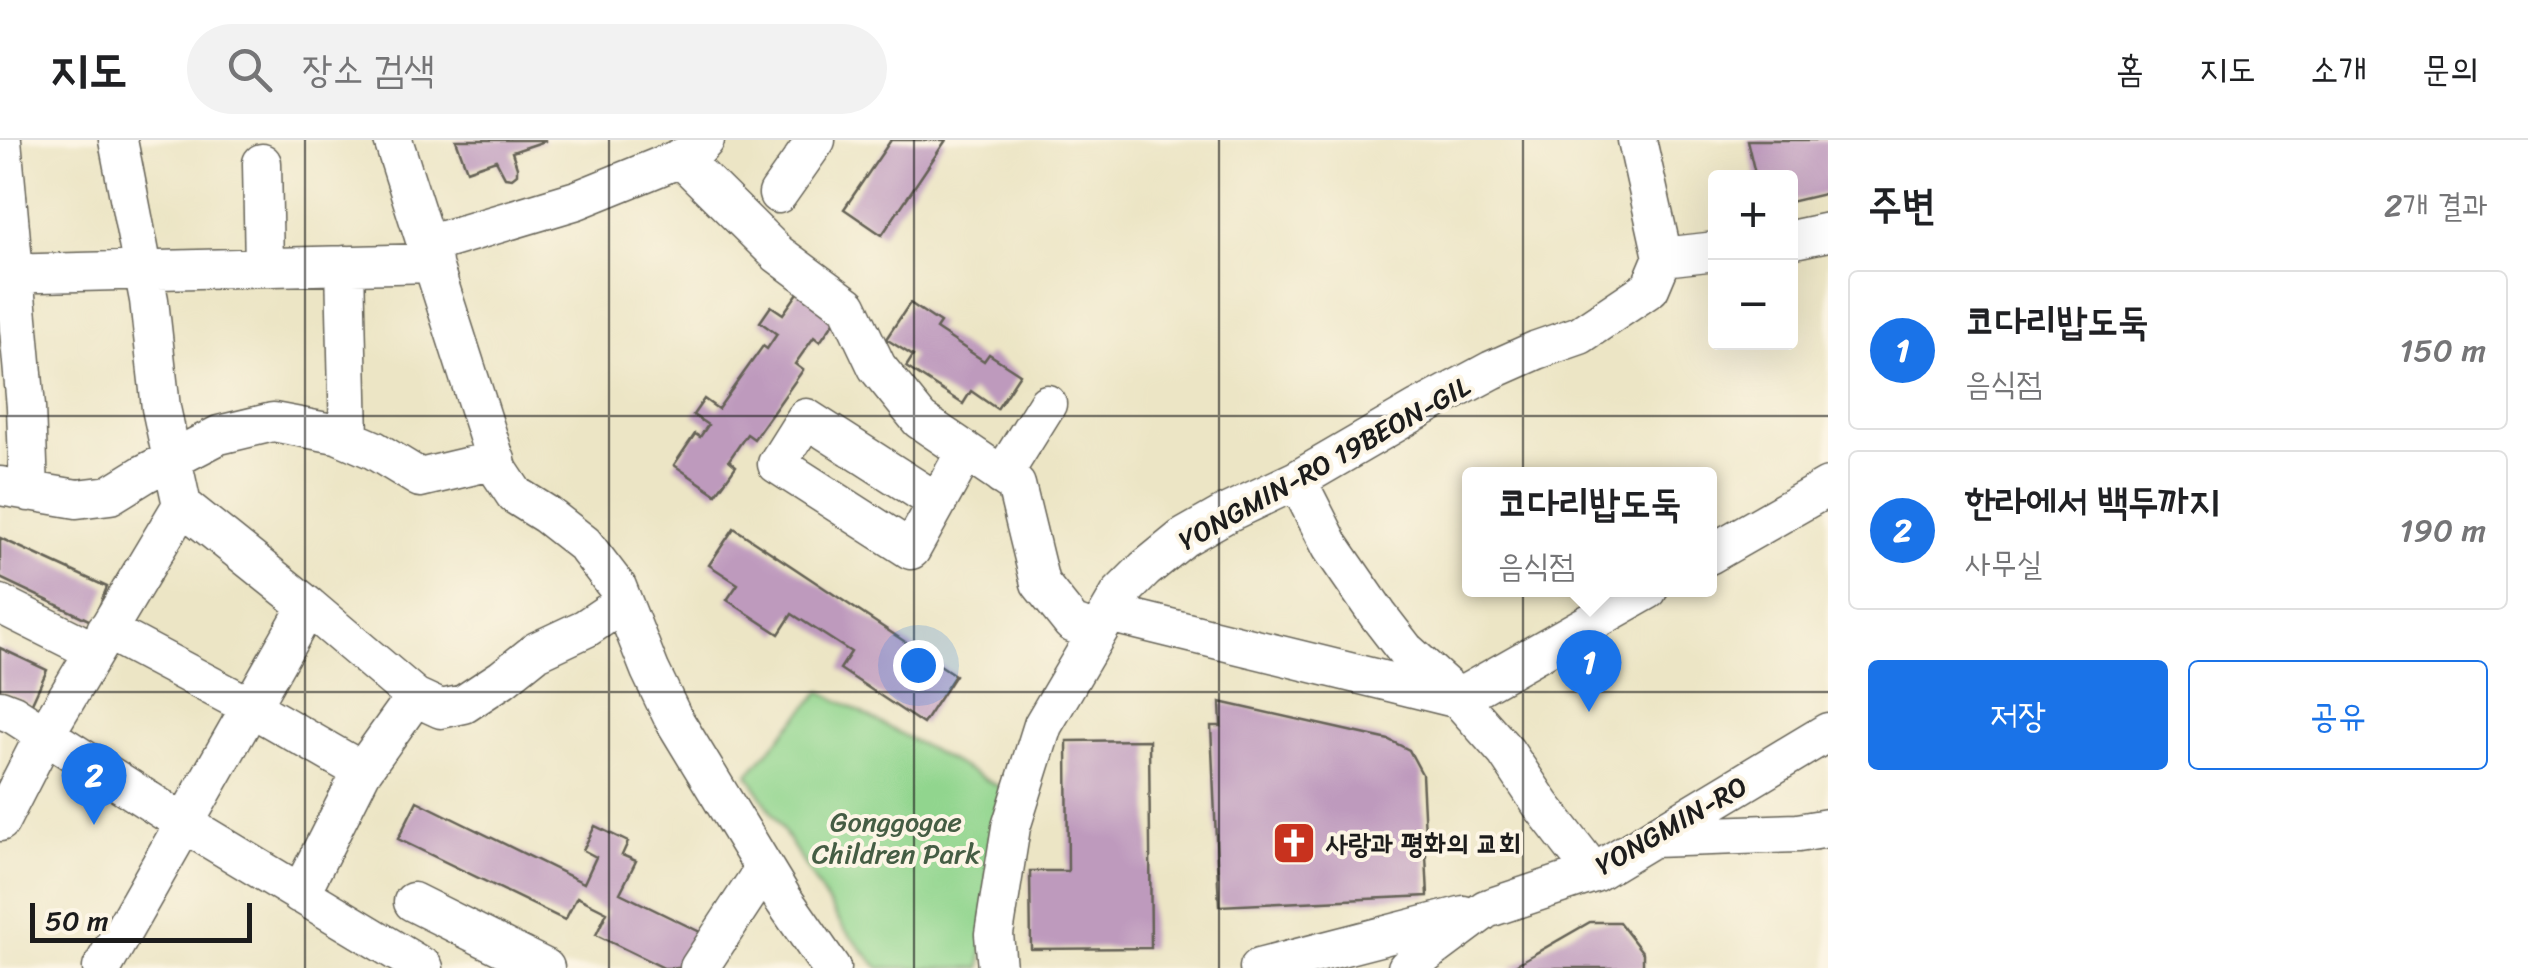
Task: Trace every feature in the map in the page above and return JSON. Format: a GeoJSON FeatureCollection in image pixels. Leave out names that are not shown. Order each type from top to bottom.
{"type":"FeatureCollection","features":[{"type":"Feature","properties":{"kind":"street"},"geometry":{"type":"LineString","coordinates":[[2,140],[6,273],[26,407],[14,489],[77,499],[110,495],[219,435],[273,422],[337,434],[374,450],[420,478],[496,460]]}},
{"type":"Feature","properties":{"kind":"street"},"geometry":{"type":"LineString","coordinates":[[118,140],[149,300],[161,408],[182,505],[416,697],[441,708],[464,704],[537,652],[586,628],[624,603]]}},
{"type":"Feature","properties":{"kind":"street"},"geometry":{"type":"LineString","coordinates":[[393,140],[499,471],[515,495],[547,514],[584,544],[617,587],[673,718],[830,968]]}},
{"type":"Feature","properties":{"kind":"street"},"geometry":{"type":"LineString","coordinates":[[1637,140],[1663,257],[1708,252]]}},
{"type":"Feature","properties":{"kind":"street"},"geometry":{"type":"LineString","coordinates":[[778,194],[801,145]]}},
{"type":"Feature","properties":{"kind":"street"},"geometry":{"type":"LineString","coordinates":[[6,273],[346,266],[430,254],[577,200],[693,149],[778,254],[848,306],[877,367],[920,420],[1016,486],[1040,583],[1072,623],[1103,623],[1458,698],[1636,597]]}},
{"type":"Feature","properties":{"kind":"street"},"geometry":{"type":"LineString","coordinates":[[262,163],[264,267]]}},
{"type":"Feature","properties":{"kind":"street"},"geometry":{"type":"LineString","coordinates":[[1798,238],[1828,232]]}},
{"type":"Feature","properties":{"kind":"street","name":"YONGMIN-RO 19BEON-GIL"},"geometry":{"type":"LineString","coordinates":[[997,968],[994,934],[1011,827],[1044,725],[1120,594],[1183,538],[1227,512],[1297,480],[1492,370],[1580,335],[1650,288],[1663,257]]}},
{"type":"Feature","properties":{"kind":"street"},"geometry":{"type":"LineString","coordinates":[[346,266],[349,439]]}},
{"type":"Feature","properties":{"kind":"street"},"geometry":{"type":"LineString","coordinates":[[1002,476],[1047,404]]}},
{"type":"Feature","properties":{"kind":"street"},"geometry":{"type":"LineString","coordinates":[[938,502],[966,451]]}},
{"type":"Feature","properties":{"kind":"street"},"geometry":{"type":"LineString","coordinates":[[1297,480],[1330,546],[1378,616],[1405,650],[1458,698],[1506,752],[1594,872]]}},
{"type":"Feature","properties":{"kind":"street"},"geometry":{"type":"LineString","coordinates":[[1717,550],[1828,487]]}},
{"type":"Feature","properties":{"kind":"street"},"geometry":{"type":"LineString","coordinates":[[1,819],[44,736],[182,505]]}},
{"type":"Feature","properties":{"kind":"street"},"geometry":{"type":"LineString","coordinates":[[0,604],[100,641],[249,706],[362,771]]}},
{"type":"Feature","properties":{"kind":"street"},"geometry":{"type":"LineString","coordinates":[[102,968],[308,606]]}},
{"type":"Feature","properties":{"kind":"street"},"geometry":{"type":"LineString","coordinates":[[311,900],[362,771],[416,697]]}},
{"type":"Feature","properties":{"kind":"street"},"geometry":{"type":"LineString","coordinates":[[0,709],[424,968]]}},
{"type":"Feature","properties":{"kind":"street","name":"YONGMIN-RO"},"geometry":{"type":"LineString","coordinates":[[1407,968],[1486,910],[1594,872],[1828,732]]}},
{"type":"Feature","properties":{"kind":"street"},"geometry":{"type":"LineString","coordinates":[[1651,838],[1798,833],[1828,828]]}},
{"type":"Feature","properties":{"kind":"street"},"geometry":{"type":"LineString","coordinates":[[699,968],[764,868]]}},
{"type":"Feature","properties":{"kind":"street"},"geometry":{"type":"LineString","coordinates":[[413,902],[545,968]]}},
{"type":"Feature","properties":{"kind":"street"},"geometry":{"type":"LineString","coordinates":[[1259,968],[1486,910]]}},
{"type":"Feature","properties":{"kind":"green space","name":"Gonggogae Children Park"},"geometry":{"type":"Polygon","coordinates":[[[821,691],[1003,789],[991,837],[981,968],[879,968],[844,929],[748,774],[821,691]]]}},
{"type":"Feature","properties":{"kind":"building"},"geometry":{"type":"Polygon","coordinates":[[[456,140],[545,141],[512,152],[517,174],[512,178],[505,177],[496,160],[467,170],[456,140]]]}},
{"type":"Feature","properties":{"kind":"building"},"geometry":{"type":"Polygon","coordinates":[[[891,140],[946,140],[882,235],[844,209],[891,140]]]}},
{"type":"Feature","properties":{"kind":"building"},"geometry":{"type":"Polygon","coordinates":[[[1747,140],[1828,140],[1828,193],[1798,200],[1798,170],[1754,170],[1747,140]]]}},
{"type":"Feature","properties":{"kind":"building"},"geometry":{"type":"Polygon","coordinates":[[[800,290],[838,316],[820,342],[814,337],[795,364],[803,370],[754,439],[747,434],[729,460],[736,466],[716,494],[674,465],[695,434],[700,437],[708,425],[693,415],[704,399],[718,409],[763,346],[767,349],[777,334],[760,322],[771,306],[783,314],[800,290]]]}},
{"type":"Feature","properties":{"kind":"building"},"geometry":{"type":"Polygon","coordinates":[[[910,303],[940,323],[936,329],[984,361],[989,354],[1020,374],[997,409],[971,391],[963,404],[906,367],[913,356],[886,339],[910,303]]]}},
{"type":"Feature","properties":{"kind":"building"},"geometry":{"type":"Polygon","coordinates":[[[734,528],[955,675],[923,724],[840,669],[851,652],[792,614],[779,634],[727,600],[738,584],[709,565],[734,528]]]}},
{"type":"Feature","properties":{"kind":"building"},"geometry":{"type":"Polygon","coordinates":[[[0,538],[107,587],[93,622],[0,578],[0,538]]]}},
{"type":"Feature","properties":{"kind":"building"},"geometry":{"type":"Polygon","coordinates":[[[0,648],[47,670],[31,705],[0,690],[0,648]]]}},
{"type":"Feature","properties":{"kind":"building"},"geometry":{"type":"Polygon","coordinates":[[[1220,702],[1389,740],[1409,750],[1422,774],[1428,896],[1219,906],[1211,726],[1221,726],[1220,702]]]}},
{"type":"Feature","properties":{"kind":"building"},"geometry":{"type":"Polygon","coordinates":[[[1149,740],[1151,948],[1031,949],[1030,871],[1068,871],[1067,741],[1149,740]]]}},
{"type":"Feature","properties":{"kind":"building"},"geometry":{"type":"Polygon","coordinates":[[[417,801],[584,883],[596,857],[583,850],[595,826],[628,842],[622,855],[636,861],[620,893],[700,932],[683,968],[664,968],[596,935],[607,912],[577,897],[565,920],[398,839],[417,801]]]}},
{"type":"Feature","properties":{"kind":"building"},"geometry":{"type":"Polygon","coordinates":[[[1590,922],[1619,922],[1643,953],[1643,968],[1510,968],[1590,922]]]}},
{"type":"Feature","properties":{"kind":"place","name":"코다리밥도둑"},"geometry":{"type":"Point","coordinates":[1589,712]}},
{"type":"Feature","properties":{"kind":"place","name":"한라에서 백두까지"},"geometry":{"type":"Point","coordinates":[94,825]}},
{"type":"Feature","properties":{"kind":"place","name":"사랑과 평화의 교회"},"geometry":{"type":"Point","coordinates":[1294,843]}}]}
